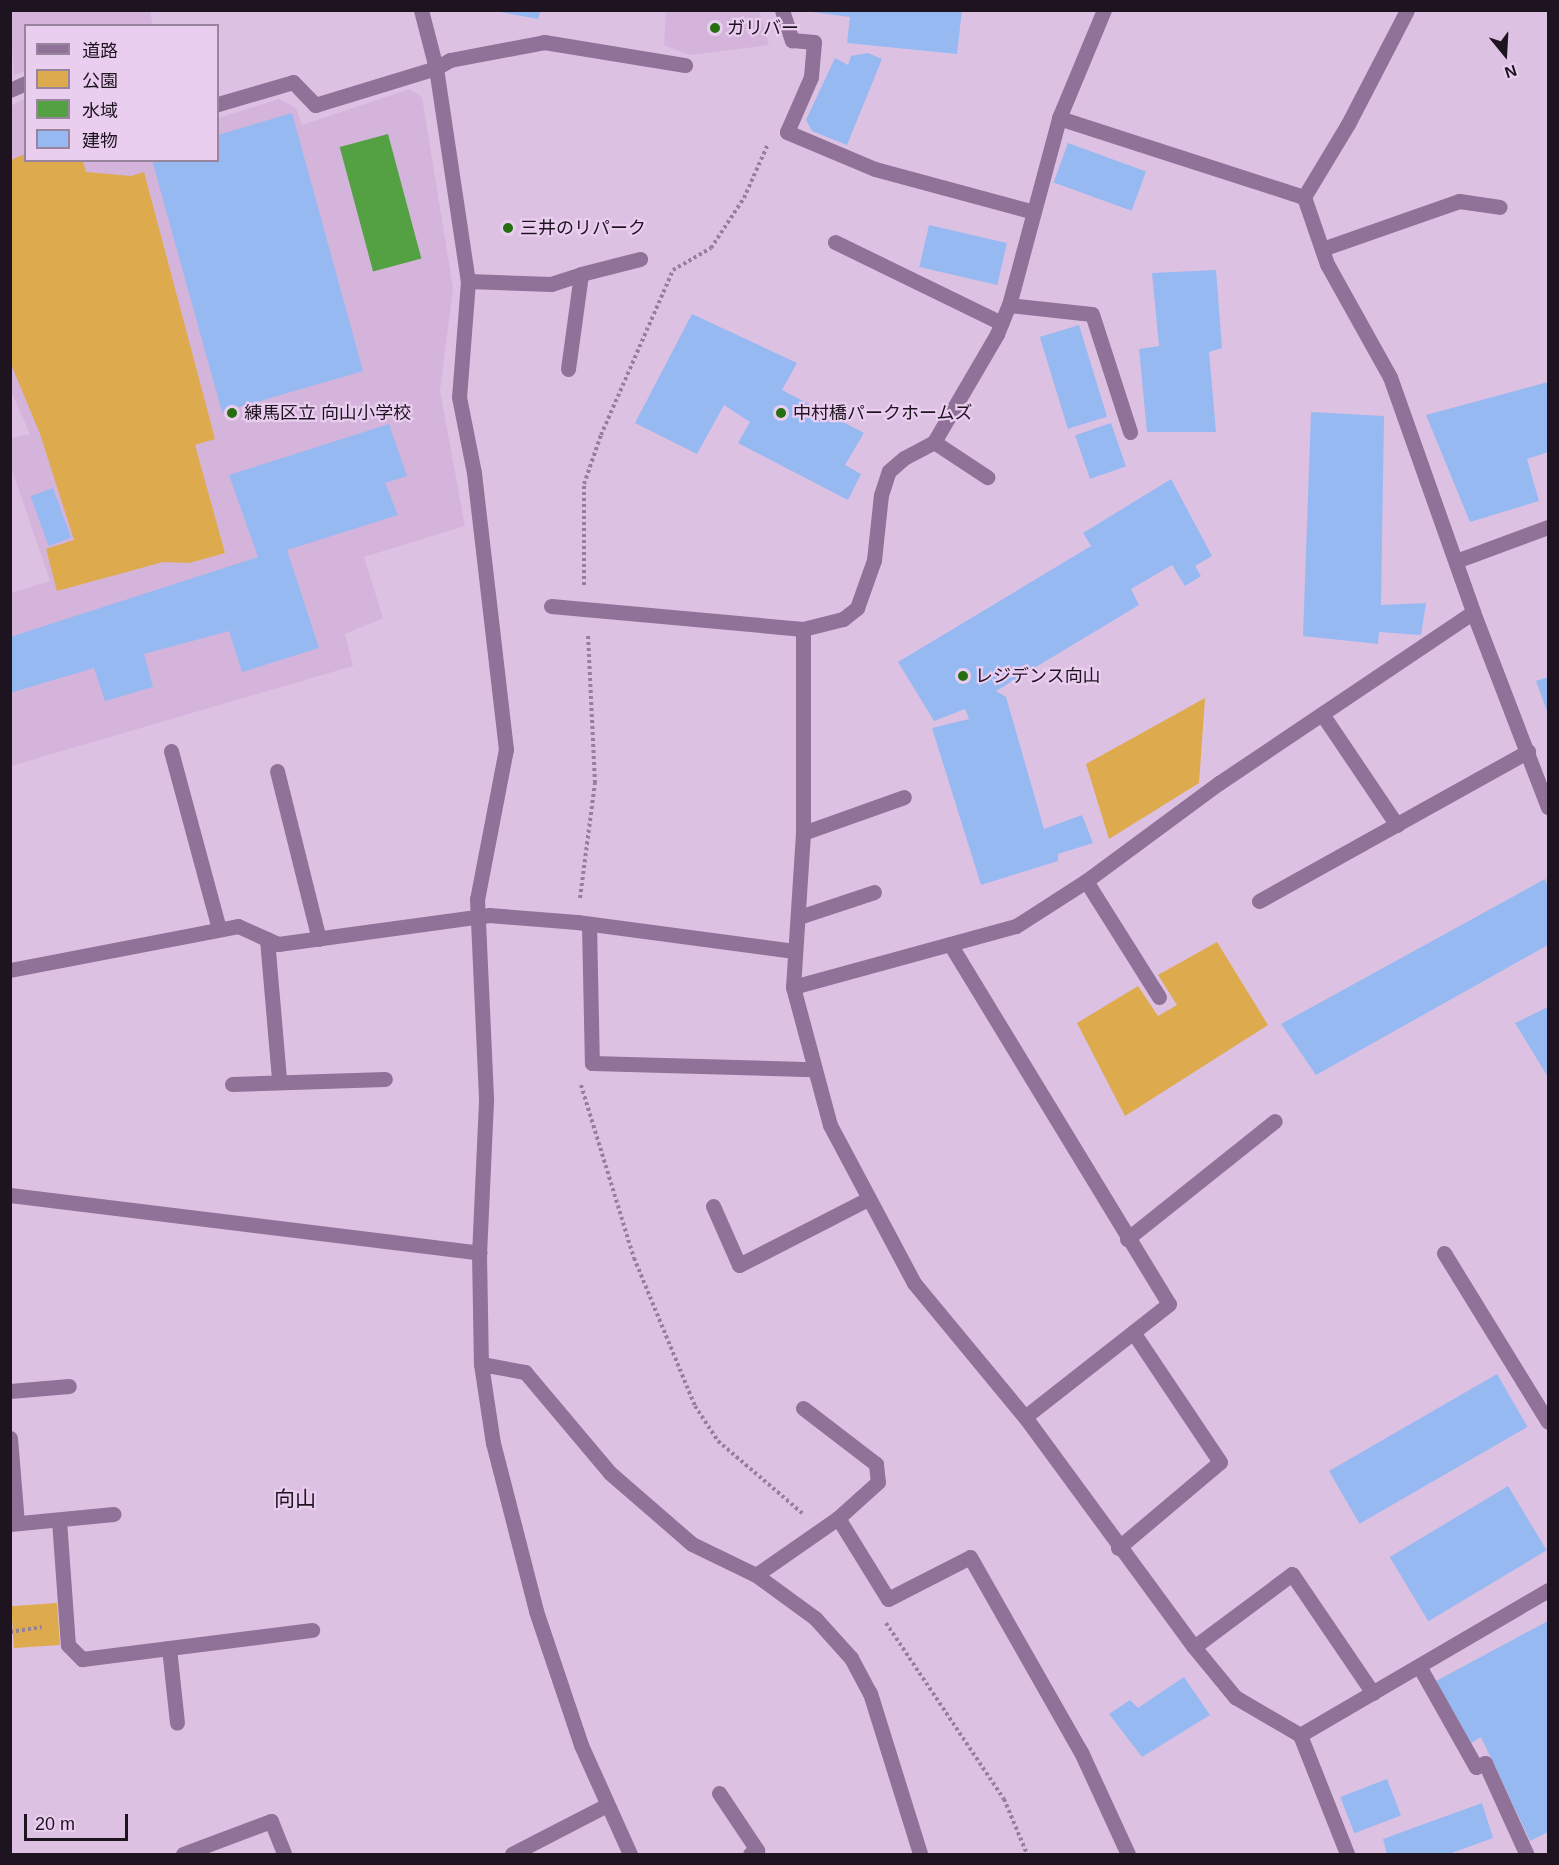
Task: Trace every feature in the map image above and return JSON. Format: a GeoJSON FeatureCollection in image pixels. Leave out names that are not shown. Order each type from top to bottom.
{"type":"FeatureCollection","features":[{"type":"Feature","properties":{"kind":"street"},"geometry":{"type":"LineString","coordinates":[[421,10],[436,68],[468,281],[459,397],[474,473],[506,749],[477,899],[486,1101],[479,1253],[481,1364],[493,1443],[536,1611],[581,1745],[630,1854]]}},
{"type":"Feature","properties":{"kind":"street"},"geometry":{"type":"LineString","coordinates":[[782,10],[792,40],[814,42],[812,77],[787,132],[875,169],[1031,211]]}},
{"type":"Feature","properties":{"kind":"street"},"geometry":{"type":"LineString","coordinates":[[551,606],[803,629],[843,619],[857,608],[874,560],[881,495],[889,471],[904,458],[933,442],[1009,305],[1031,211],[1059,118],[1104,10]]}},
{"type":"Feature","properties":{"kind":"street"},"geometry":{"type":"LineString","coordinates":[[1304,197],[1348,124],[1407,10]]}},
{"type":"Feature","properties":{"kind":"street"},"geometry":{"type":"LineString","coordinates":[[219,104],[292,82],[315,105],[436,68],[450,60],[544,42],[685,65]]}},
{"type":"Feature","properties":{"kind":"street"},"geometry":{"type":"LineString","coordinates":[[10,90],[24,84]]}},
{"type":"Feature","properties":{"kind":"street"},"geometry":{"type":"LineString","coordinates":[[1059,118],[1304,197]]}},
{"type":"Feature","properties":{"kind":"street"},"geometry":{"type":"LineString","coordinates":[[1304,197],[1322,249],[1390,377],[1473,612],[1548,807]]}},
{"type":"Feature","properties":{"kind":"street"},"geometry":{"type":"LineString","coordinates":[[1322,249],[1459,201],[1500,207]]}},
{"type":"Feature","properties":{"kind":"street"},"geometry":{"type":"LineString","coordinates":[[835,242],[1001,323]]}},
{"type":"Feature","properties":{"kind":"street"},"geometry":{"type":"LineString","coordinates":[[468,281],[551,284],[639,259]]}},
{"type":"Feature","properties":{"kind":"street"},"geometry":{"type":"LineString","coordinates":[[568,369],[581,274]]}},
{"type":"Feature","properties":{"kind":"street"},"geometry":{"type":"LineString","coordinates":[[1009,305],[1092,314],[1130,432]]}},
{"type":"Feature","properties":{"kind":"street"},"geometry":{"type":"LineString","coordinates":[[933,442],[987,477]]}},
{"type":"Feature","properties":{"kind":"street"},"geometry":{"type":"LineString","coordinates":[[1456,561],[1548,527]]}},
{"type":"Feature","properties":{"kind":"street"},"geometry":{"type":"LineString","coordinates":[[794,987],[1016,926],[1086,881],[1219,783],[1473,612]]}},
{"type":"Feature","properties":{"kind":"street"},"geometry":{"type":"LineString","coordinates":[[803,629],[803,833],[799,917],[794,951],[794,987],[813,1069],[830,1125],[914,1283],[1024,1417],[1118,1548],[1194,1647],[1234,1697],[1300,1735],[1347,1854]]}},
{"type":"Feature","properties":{"kind":"street"},"geometry":{"type":"LineString","coordinates":[[1322,714],[1397,825]]}},
{"type":"Feature","properties":{"kind":"street"},"geometry":{"type":"LineString","coordinates":[[171,751],[219,929]]}},
{"type":"Feature","properties":{"kind":"street"},"geometry":{"type":"LineString","coordinates":[[1259,901],[1528,751]]}},
{"type":"Feature","properties":{"kind":"street"},"geometry":{"type":"LineString","coordinates":[[277,771],[320,939]]}},
{"type":"Feature","properties":{"kind":"street"},"geometry":{"type":"LineString","coordinates":[[803,833],[904,797]]}},
{"type":"Feature","properties":{"kind":"street"},"geometry":{"type":"LineString","coordinates":[[1086,881],[1159,997]]}},
{"type":"Feature","properties":{"kind":"street"},"geometry":{"type":"LineString","coordinates":[[799,917],[874,892]]}},
{"type":"Feature","properties":{"kind":"street"},"geometry":{"type":"LineString","coordinates":[[10,970],[238,926],[278,944],[477,917],[583,923],[794,951]]}},
{"type":"Feature","properties":{"kind":"street"},"geometry":{"type":"LineString","coordinates":[[583,923],[592,1063],[813,1069]]}},
{"type":"Feature","properties":{"kind":"street"},"geometry":{"type":"LineString","coordinates":[[267,939],[279,1080]]}},
{"type":"Feature","properties":{"kind":"street"},"geometry":{"type":"LineString","coordinates":[[950,944],[1127,1239],[1169,1304],[1024,1417]]}},
{"type":"Feature","properties":{"kind":"street"},"geometry":{"type":"LineString","coordinates":[[232,1084],[279,1080],[385,1079]]}},
{"type":"Feature","properties":{"kind":"street"},"geometry":{"type":"LineString","coordinates":[[1127,1239],[1275,1121]]}},
{"type":"Feature","properties":{"kind":"street"},"geometry":{"type":"LineString","coordinates":[[10,1195],[479,1253]]}},
{"type":"Feature","properties":{"kind":"street"},"geometry":{"type":"LineString","coordinates":[[713,1206],[739,1265],[868,1199]]}},
{"type":"Feature","properties":{"kind":"street"},"geometry":{"type":"LineString","coordinates":[[1444,1253],[1548,1422]]}},
{"type":"Feature","properties":{"kind":"street"},"geometry":{"type":"LineString","coordinates":[[1118,1548],[1220,1462],[1133,1332]]}},
{"type":"Feature","properties":{"kind":"street"},"geometry":{"type":"LineString","coordinates":[[481,1364],[525,1372],[610,1473],[692,1544],[756,1575],[815,1618],[851,1658],[870,1694],[920,1854]]}},
{"type":"Feature","properties":{"kind":"street"},"geometry":{"type":"LineString","coordinates":[[10,1391],[69,1386]]}},
{"type":"Feature","properties":{"kind":"street"},"geometry":{"type":"LineString","coordinates":[[756,1575],[838,1518],[878,1482],[876,1464],[803,1408]]}},
{"type":"Feature","properties":{"kind":"street"},"geometry":{"type":"LineString","coordinates":[[10,1438],[14,1524],[114,1514]]}},
{"type":"Feature","properties":{"kind":"street"},"geometry":{"type":"LineString","coordinates":[[838,1518],[888,1599],[970,1557],[1081,1752],[1128,1854]]}},
{"type":"Feature","properties":{"kind":"street"},"geometry":{"type":"LineString","coordinates":[[59,1520],[68,1645],[82,1659],[312,1630]]}},
{"type":"Feature","properties":{"kind":"street"},"geometry":{"type":"LineString","coordinates":[[1194,1647],[1292,1574],[1373,1693]]}},
{"type":"Feature","properties":{"kind":"street"},"geometry":{"type":"LineString","coordinates":[[1300,1735],[1548,1590]]}},
{"type":"Feature","properties":{"kind":"street"},"geometry":{"type":"LineString","coordinates":[[169,1648],[177,1723]]}},
{"type":"Feature","properties":{"kind":"street"},"geometry":{"type":"LineString","coordinates":[[1419,1666],[1476,1767],[1485,1762],[1526,1853]]}},
{"type":"Feature","properties":{"kind":"street"},"geometry":{"type":"LineString","coordinates":[[719,1793],[757,1851],[750,1854]]}},
{"type":"Feature","properties":{"kind":"street"},"geometry":{"type":"LineString","coordinates":[[512,1854],[608,1805]]}},
{"type":"Feature","properties":{"kind":"street"},"geometry":{"type":"LineString","coordinates":[[183,1854],[271,1821],[284,1854]]}},
{"type":"Feature","properties":{"kind":"path"},"geometry":{"type":"LineString","coordinates":[[583,923],[595,783],[593,684],[585,609],[584,484],[601,435],[673,270],[711,248],[744,198],[771,138]]}},
{"type":"Feature","properties":{"kind":"path"},"geometry":{"type":"LineString","coordinates":[[579,1074],[634,1258],[695,1406],[718,1441],[821,1529]]}},
{"type":"Feature","properties":{"kind":"path"},"geometry":{"type":"LineString","coordinates":[[881,1616],[1005,1799],[1027,1854]]}},
{"type":"Feature","properties":{"kind":"shaded area"},"geometry":{"type":"Polygon","coordinates":[[[10,11],[150,11],[153,24],[24,24],[24,71],[14,75],[10,11]]]}},
{"type":"Feature","properties":{"kind":"shaded area","name":"ガリバー"},"geometry":{"type":"Polygon","coordinates":[[[666,11],[759,11],[769,45],[690,55],[664,45],[666,11]]]}},
{"type":"Feature","properties":{"kind":"shaded area","name":"練馬区立 向山小学校"},"geometry":{"type":"Polygon","coordinates":[[[410,89],[422,97],[453,288],[440,391],[465,526],[364,557],[383,618],[345,634],[353,666],[11,766],[11,593],[50,581],[11,467],[11,438],[30,434],[11,391],[11,106],[24,100],[24,162],[219,162],[219,118],[279,99],[296,108],[302,125],[410,89]]]}},
{"type":"Feature","properties":{"kind":"green space"},"geometry":{"type":"Polygon","coordinates":[[[24,154],[24,162],[83,162],[86,172],[131,176],[144,172],[215,439],[195,445],[225,553],[189,563],[163,562],[57,591],[46,549],[74,540],[40,434],[11,364],[11,160],[24,154]]]}},
{"type":"Feature","properties":{"kind":"green space"},"geometry":{"type":"Polygon","coordinates":[[[1205,698],[1199,783],[1109,839],[1086,764],[1205,698]]]}},
{"type":"Feature","properties":{"kind":"green space"},"geometry":{"type":"Polygon","coordinates":[[[1217,942],[1268,1025],[1125,1116],[1077,1023],[1138,986],[1158,1016],[1177,1005],[1158,975],[1217,942]]]}},
{"type":"Feature","properties":{"kind":"green space"},"geometry":{"type":"Polygon","coordinates":[[[57,1603],[60,1645],[14,1648],[11,1606],[57,1603]]]}},
{"type":"Feature","properties":{"kind":"water"},"geometry":{"type":"Polygon","coordinates":[[[388,134],[421,259],[373,272],[340,147],[388,134]]]}},
{"type":"Feature","properties":{"kind":"building"},"geometry":{"type":"Polygon","coordinates":[[[490,10],[541,10],[538,19],[490,10]]]}},
{"type":"Feature","properties":{"kind":"building"},"geometry":{"type":"Polygon","coordinates":[[[797,10],[962,10],[957,54],[847,43],[850,17],[797,10]]]}},
{"type":"Feature","properties":{"kind":"building"},"geometry":{"type":"Polygon","coordinates":[[[868,53],[882,59],[847,145],[812,131],[806,120],[835,58],[848,65],[851,56],[868,53]]]}},
{"type":"Feature","properties":{"kind":"building"},"geometry":{"type":"Polygon","coordinates":[[[292,113],[363,371],[222,412],[153,162],[219,162],[219,135],[292,113]]]}},
{"type":"Feature","properties":{"kind":"building"},"geometry":{"type":"Polygon","coordinates":[[[1068,143],[1146,171],[1132,211],[1054,182],[1068,143]]]}},
{"type":"Feature","properties":{"kind":"building"},"geometry":{"type":"Polygon","coordinates":[[[929,225],[1007,243],[997,285],[919,267],[929,225]]]}},
{"type":"Feature","properties":{"kind":"building"},"geometry":{"type":"Polygon","coordinates":[[[1216,270],[1222,348],[1209,352],[1216,432],[1147,432],[1139,349],[1159,346],[1152,273],[1216,270]]]}},
{"type":"Feature","properties":{"kind":"building","name":"中村橋パークホームズ"},"geometry":{"type":"Polygon","coordinates":[[[692,314],[797,363],[782,390],[864,433],[845,465],[861,474],[848,500],[738,443],[750,422],[724,405],[697,454],[635,423],[692,314]]]}},
{"type":"Feature","properties":{"kind":"building"},"geometry":{"type":"Polygon","coordinates":[[[1079,325],[1107,417],[1068,429],[1040,337],[1079,325]]]}},
{"type":"Feature","properties":{"kind":"building"},"geometry":{"type":"Polygon","coordinates":[[[1548,382],[1548,452],[1527,459],[1539,501],[1470,522],[1426,415],[1548,382]]]}},
{"type":"Feature","properties":{"kind":"building"},"geometry":{"type":"Polygon","coordinates":[[[1311,412],[1384,416],[1381,605],[1426,603],[1421,635],[1379,632],[1378,644],[1303,636],[1311,412]]]}},
{"type":"Feature","properties":{"kind":"building"},"geometry":{"type":"Polygon","coordinates":[[[1111,423],[1126,466],[1090,479],[1075,435],[1111,423]]]}},
{"type":"Feature","properties":{"kind":"building"},"geometry":{"type":"Polygon","coordinates":[[[389,424],[407,476],[385,483],[398,515],[287,550],[319,648],[242,672],[229,631],[144,654],[153,687],[105,701],[94,668],[10,693],[10,637],[258,557],[229,475],[389,424]]]}},
{"type":"Feature","properties":{"kind":"building","name":"レジデンス向山"},"geometry":{"type":"Polygon","coordinates":[[[1171,479],[1212,556],[1195,566],[1201,576],[1185,586],[1172,565],[1131,589],[1139,605],[996,691],[1006,697],[1044,829],[1082,815],[1093,843],[1058,854],[1058,861],[981,885],[932,728],[969,719],[965,709],[934,721],[898,662],[1091,546],[1083,533],[1171,479]]]}},
{"type":"Feature","properties":{"kind":"building"},"geometry":{"type":"Polygon","coordinates":[[[53,488],[71,538],[49,546],[30,496],[53,488]]]}},
{"type":"Feature","properties":{"kind":"building"},"geometry":{"type":"Polygon","coordinates":[[[1548,677],[1548,714],[1536,681],[1548,677]]]}},
{"type":"Feature","properties":{"kind":"building"},"geometry":{"type":"Polygon","coordinates":[[[1545,879],[1548,887],[1548,945],[1316,1075],[1281,1024],[1545,879]]]}},
{"type":"Feature","properties":{"kind":"building"},"geometry":{"type":"Polygon","coordinates":[[[1548,1007],[1548,1077],[1515,1023],[1548,1007]]]}},
{"type":"Feature","properties":{"kind":"building"},"geometry":{"type":"Polygon","coordinates":[[[1497,1374],[1528,1427],[1359,1524],[1329,1471],[1497,1374]]]}},
{"type":"Feature","properties":{"kind":"building"},"geometry":{"type":"Polygon","coordinates":[[[1508,1486],[1547,1550],[1428,1621],[1390,1557],[1508,1486]]]}},
{"type":"Feature","properties":{"kind":"building"},"geometry":{"type":"Polygon","coordinates":[[[1548,1621],[1548,1832],[1530,1841],[1481,1737],[1471,1743],[1436,1681],[1548,1621]]]}},
{"type":"Feature","properties":{"kind":"building"},"geometry":{"type":"Polygon","coordinates":[[[1184,1677],[1210,1715],[1142,1757],[1109,1714],[1130,1700],[1138,1708],[1184,1677]]]}},
{"type":"Feature","properties":{"kind":"building"},"geometry":{"type":"Polygon","coordinates":[[[1387,1779],[1401,1815],[1354,1833],[1340,1797],[1387,1779]]]}},
{"type":"Feature","properties":{"kind":"building"},"geometry":{"type":"Polygon","coordinates":[[[1482,1803],[1493,1838],[1449,1854],[1387,1854],[1383,1839],[1482,1803]]]}},
{"type":"Feature","properties":{"kind":"place","name":"ガリバー"},"geometry":{"type":"Point","coordinates":[715,28]}},
{"type":"Feature","properties":{"kind":"place","name":"三井のリパーク"},"geometry":{"type":"Point","coordinates":[508,228]}},
{"type":"Feature","properties":{"kind":"place","name":"練馬区立 向山小学校"},"geometry":{"type":"Point","coordinates":[232,413]}},
{"type":"Feature","properties":{"kind":"place","name":"中村橋パークホームズ"},"geometry":{"type":"Point","coordinates":[781,413]}},
{"type":"Feature","properties":{"kind":"place","name":"レジデンス向山"},"geometry":{"type":"Point","coordinates":[963,676]}},
{"type":"Feature","properties":{"kind":"district","name":"向山"},"geometry":{"type":"Point","coordinates":[295,1499]}}]}
